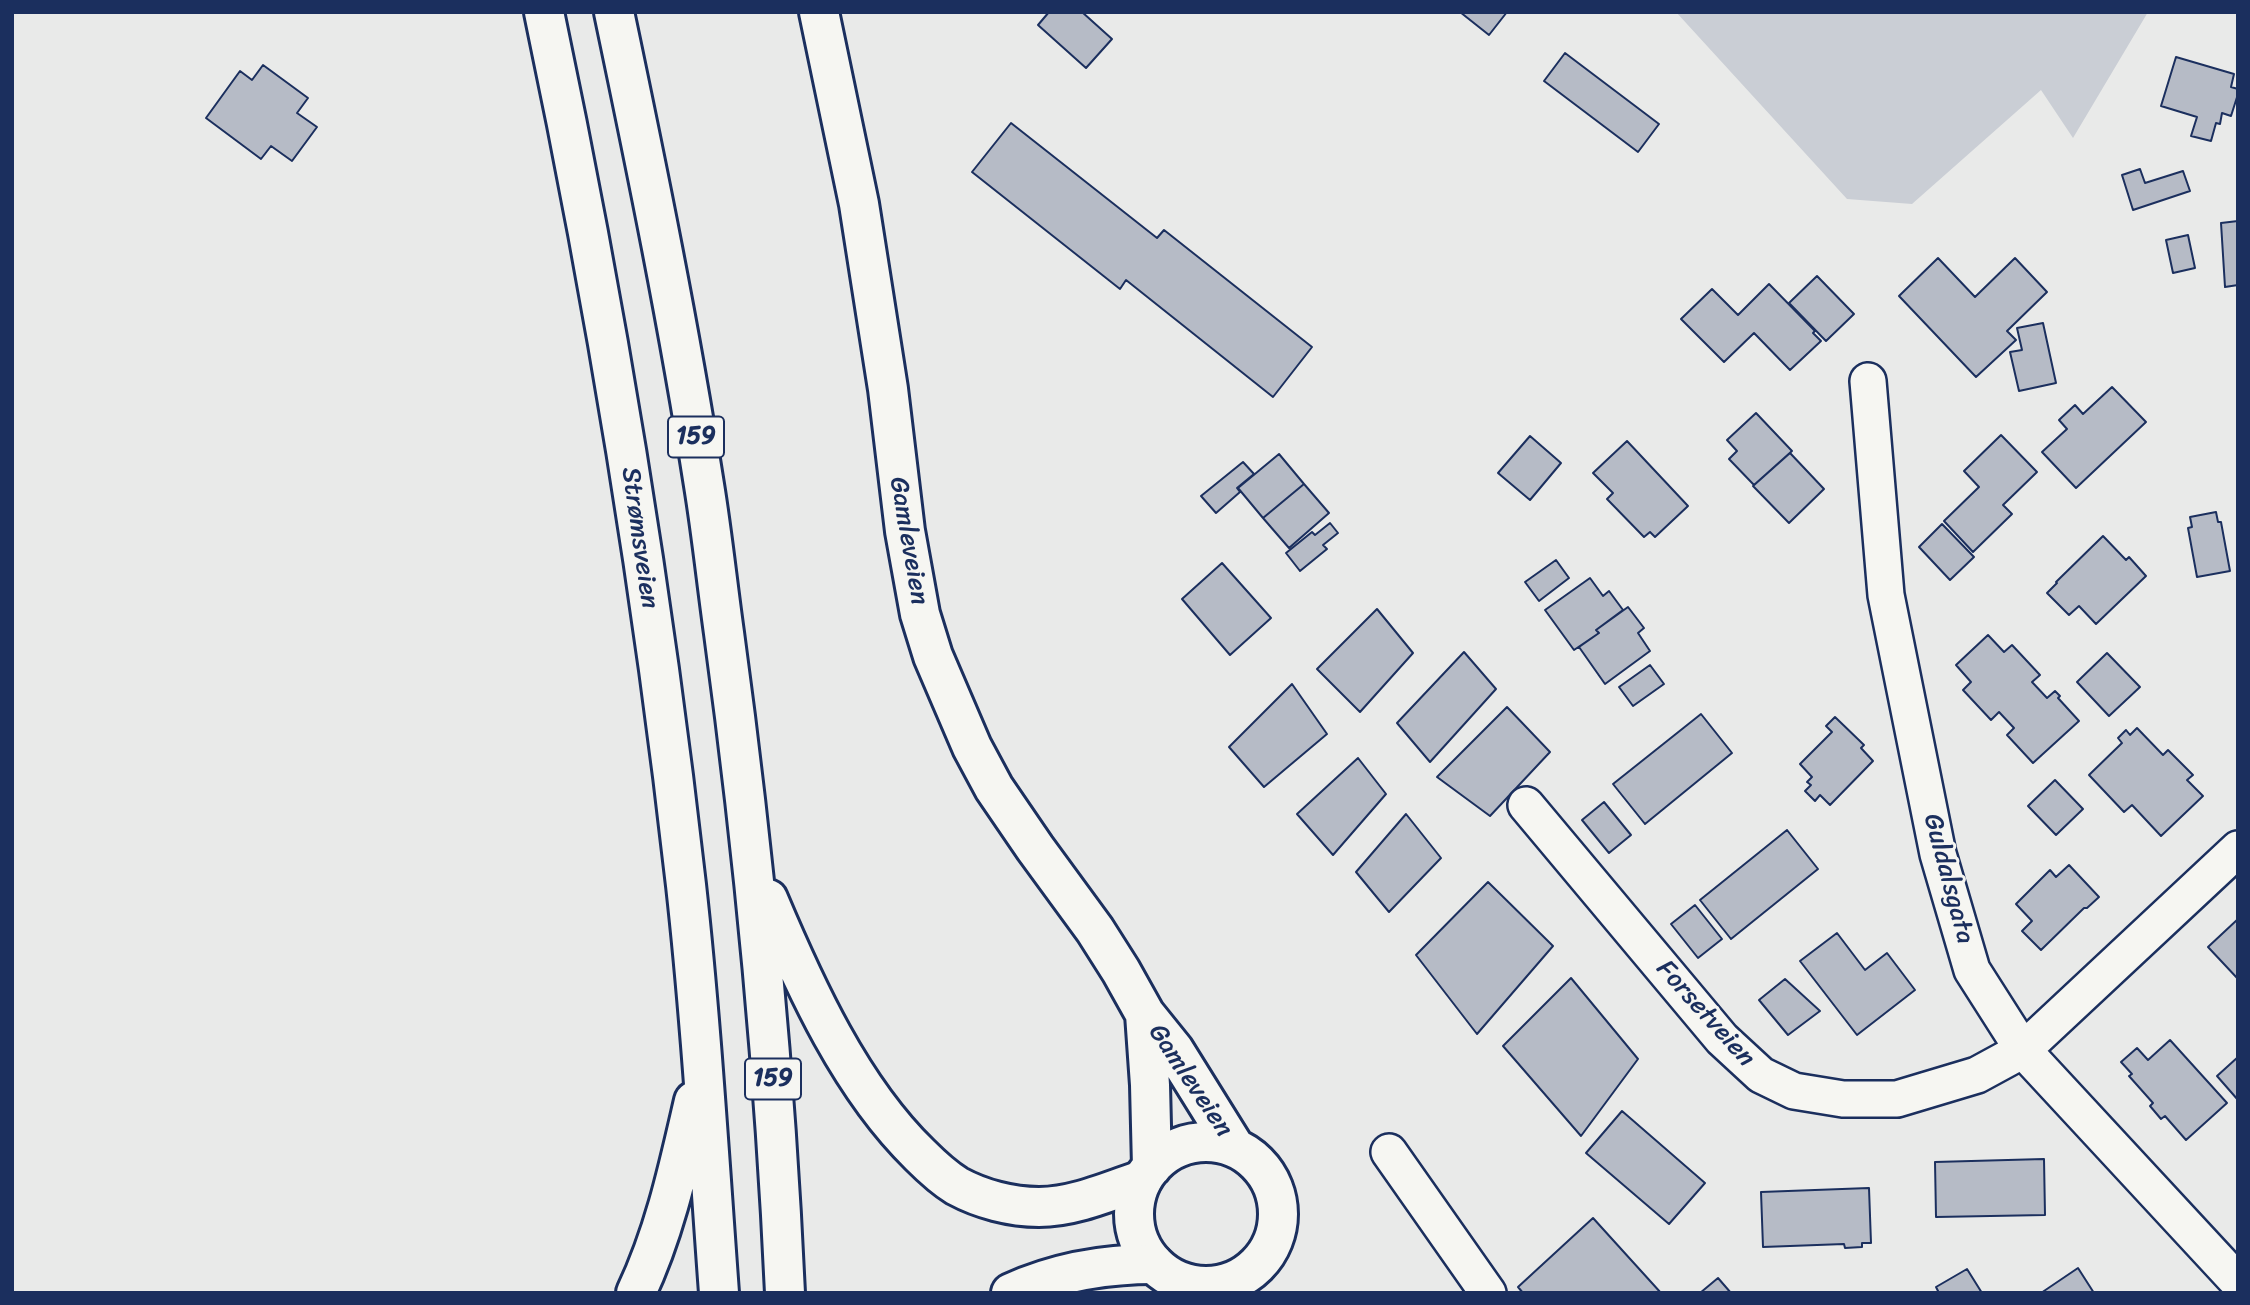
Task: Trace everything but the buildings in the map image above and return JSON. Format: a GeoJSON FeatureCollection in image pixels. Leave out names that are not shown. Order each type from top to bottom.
{"type":"FeatureCollection","features":[{"type":"Feature","properties":{"kind":"main road","name":"Strømsveien"},"geometry":{"type":"LineString","coordinates":[[544,12],[602,306],[634,497],[686,887],[719,1293]]}},
{"type":"Feature","properties":{"kind":"main road","name":"159"},"geometry":{"type":"LineString","coordinates":[[614,12],[673,310],[704,486],[753,865],[772,1061],[785,1293]]}},
{"type":"Feature","properties":{"kind":"main road","name":"Gamleveien"},"geometry":{"type":"LineString","coordinates":[[819,12],[859,204],[888,389],[905,531],[920,614],[933,656],[972,747],[995,788],[1095,930],[1145,1014],[1174,1050],[1235,1148]]}},
{"type":"Feature","properties":{"kind":"main road"},"geometry":{"type":"LineString","coordinates":[[753,865],[785,940],[846,1059],[901,1136],[956,1185],[984,1198],[1040,1207],[1091,1197],[1147,1173]]}},
{"type":"Feature","properties":{"kind":"main road","name":"Gamleveien"},"geometry":{"type":"LineString","coordinates":[[1145,1014],[1151,1118],[1147,1173]]}},
{"type":"Feature","properties":{"kind":"main road"},"geometry":{"type":"LineString","coordinates":[[636,1293],[651,1262],[664,1218],[702,1068]]}},
{"type":"Feature","properties":{"kind":"main road"},"geometry":{"type":"LineString","coordinates":[[1011,1293],[1039,1280],[1074,1270],[1109,1266],[1192,1285],[1210,1286],[1229,1282],[1246,1274],[1254,1277],[1277,1227],[1278,1208],[1265,1172],[1251,1158],[1235,1148],[1199,1142],[1181,1146],[1165,1154],[1147,1173],[1135,1201],[1135,1224],[1141,1245],[1168,1279]]}},
{"type":"Feature","properties":{"kind":"street","name":"Guldalsgata"},"geometry":{"type":"LineString","coordinates":[[1868,381],[1886,594],[1938,854],[1972,970],[2023,1051],[2238,1282]]}},
{"type":"Feature","properties":{"kind":"street","name":"Forsetveien"},"geometry":{"type":"LineString","coordinates":[[1526,805],[1722,1039],[1761,1075],[1794,1091],[1843,1099],[1897,1099],[1977,1074],[2023,1051],[2238,849]]}},
{"type":"Feature","properties":{"kind":"street"},"geometry":{"type":"LineString","coordinates":[[1389,1152],[1488,1293]]}},
{"type":"Feature","properties":{"kind":"shaded area"},"geometry":{"type":"Polygon","coordinates":[[[1676,12],[2148,12],[2073,138],[2041,90],[1912,204],[1847,199],[1676,12]]]}}]}
